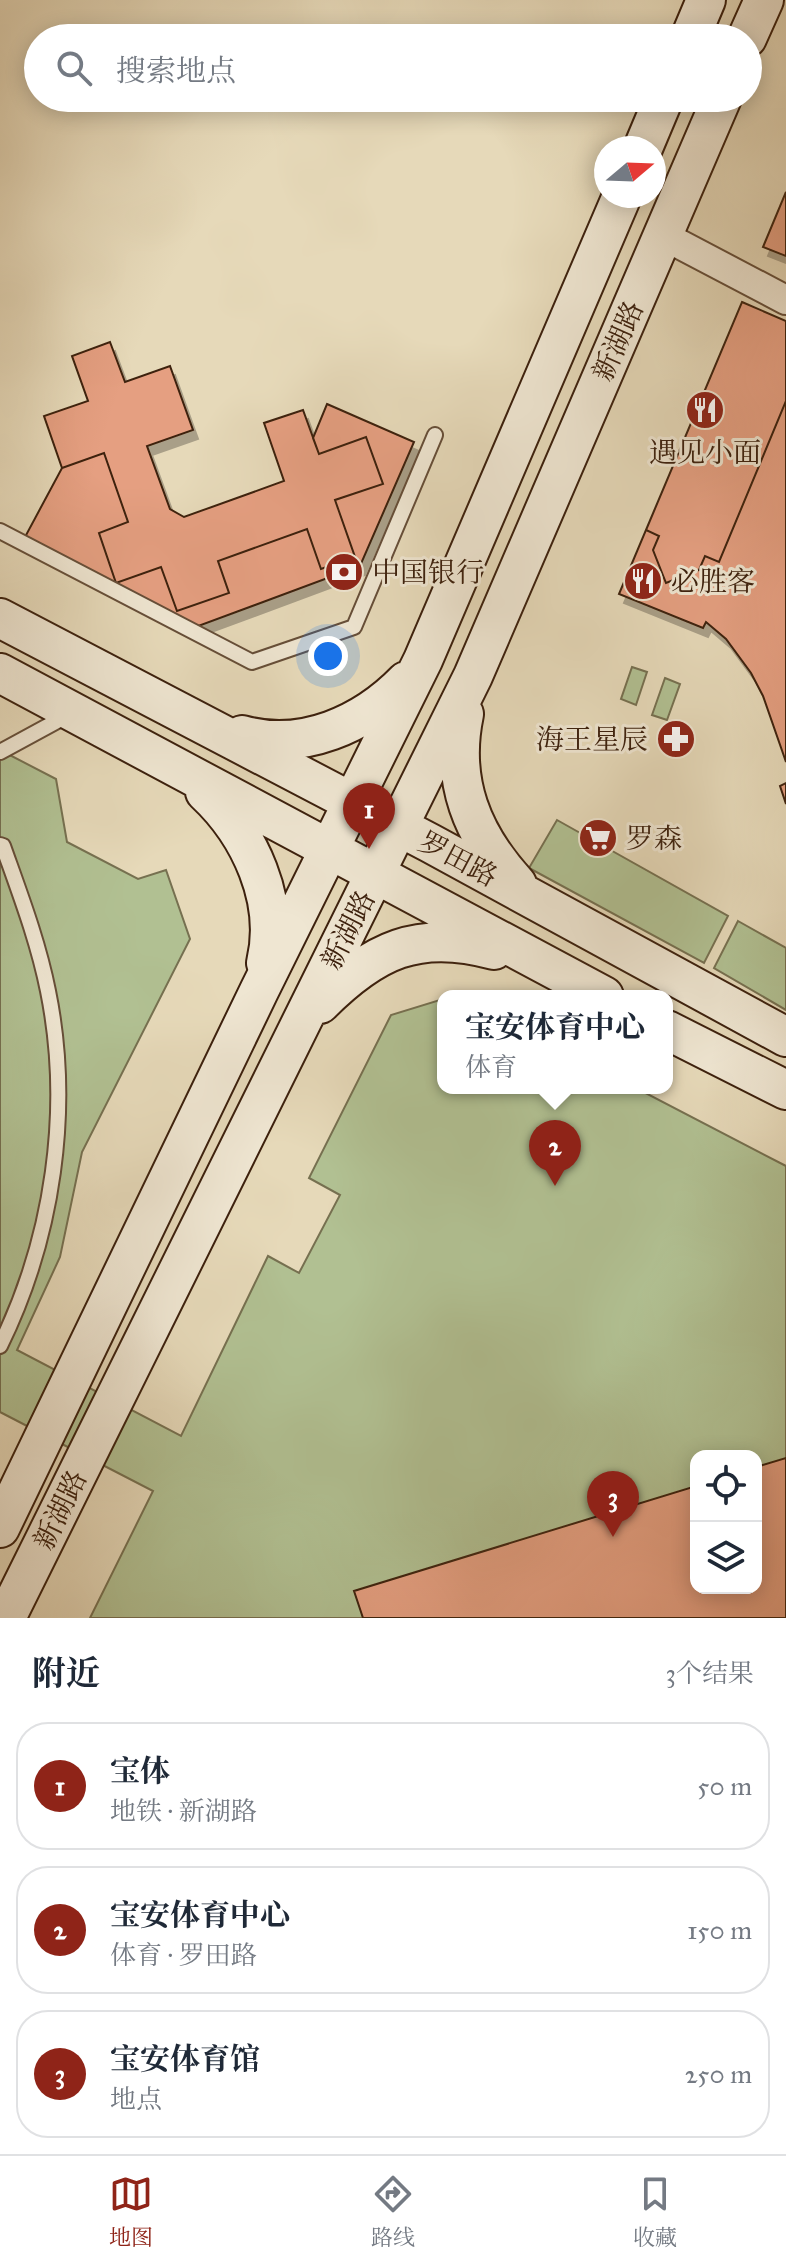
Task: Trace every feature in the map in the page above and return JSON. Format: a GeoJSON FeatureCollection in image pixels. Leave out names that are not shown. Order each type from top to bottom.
{"type":"FeatureCollection","features":[{"type":"Feature","properties":{"kind":"main road"},"geometry":{"type":"LineString","coordinates":[[696,24],[706,0]]}},
{"type":"Feature","properties":{"kind":"main road"},"geometry":{"type":"LineString","coordinates":[[753,24],[764,0]]}},
{"type":"Feature","properties":{"kind":"main road"},"geometry":{"type":"LineString","coordinates":[[648,136],[658,112]]}},
{"type":"Feature","properties":{"kind":"main road","name":"新湖路"},"geometry":{"type":"LineString","coordinates":[[6,1618],[473,676],[716,112]]}},
{"type":"Feature","properties":{"kind":"main road","name":"新湖路"},"geometry":{"type":"LineString","coordinates":[[0,1528],[259,991],[423,660],[617,208]]}},
{"type":"Feature","properties":{"kind":"main road","name":"罗田路"},"geometry":{"type":"LineString","coordinates":[[0,618],[400,827],[786,1037]]}},
{"type":"Feature","properties":{"kind":"main road"},"geometry":{"type":"LineString","coordinates":[[208,725],[258,739],[293,739],[326,733],[349,724],[386,701],[423,660]]}},
{"type":"Feature","properties":{"kind":"main road","name":"罗田路"},"geometry":{"type":"LineString","coordinates":[[0,673],[593,990]]}},
{"type":"Feature","properties":{"kind":"main road"},"geometry":{"type":"LineString","coordinates":[[473,676],[462,727],[459,756],[461,781],[467,803],[487,846],[503,869],[531,898]]}},
{"type":"Feature","properties":{"kind":"main road"},"geometry":{"type":"LineString","coordinates":[[180,768],[223,809],[246,843],[260,876],[270,947],[259,991]]}},
{"type":"Feature","properties":{"kind":"main road"},"geometry":{"type":"LineString","coordinates":[[301,1023],[356,970],[377,956],[407,944],[471,943],[540,962]]}},
{"type":"Feature","properties":{"kind":"main road"},"geometry":{"type":"LineString","coordinates":[[673,1033],[786,1090]]}},
{"type":"Feature","properties":{"kind":"street"},"geometry":{"type":"LineString","coordinates":[[664,236],[786,300]]}},
{"type":"Feature","properties":{"kind":"lane"},"geometry":{"type":"LineString","coordinates":[[0,531],[252,662],[354,627],[435,435]]}},
{"type":"Feature","properties":{"kind":"lane"},"geometry":{"type":"LineString","coordinates":[[0,752],[74,712]]}},
{"type":"Feature","properties":{"kind":"lane"},"geometry":{"type":"LineString","coordinates":[[0,845],[3,846],[32,928],[49,993],[59,1084],[54,1167],[31,1274],[0,1346]]}},
{"type":"Feature","properties":{"kind":"green space"},"geometry":{"type":"Polygon","coordinates":[[[632,667],[647,672],[636,705],[621,699],[632,667]]]}},
{"type":"Feature","properties":{"kind":"green space"},"geometry":{"type":"Polygon","coordinates":[[[665,678],[680,684],[667,720],[652,715],[665,678]]]}},
{"type":"Feature","properties":{"kind":"green space"},"geometry":{"type":"Polygon","coordinates":[[[0,750],[56,779],[67,842],[138,879],[166,870],[190,939],[82,1152],[60,1257],[17,1350],[181,1436],[268,1256],[299,1273],[340,1195],[309,1178],[391,1015],[437,1001],[437,1094],[648,1094],[786,1166],[786,1618],[90,1618],[153,1491],[0,1412],[0,750]]]}},
{"type":"Feature","properties":{"kind":"green space"},"geometry":{"type":"Polygon","coordinates":[[[557,820],[728,916],[704,963],[529,868],[557,820]]]}},
{"type":"Feature","properties":{"kind":"green space"},"geometry":{"type":"Polygon","coordinates":[[[738,921],[786,948],[786,1010],[714,968],[738,921]]]}},
{"type":"Feature","properties":{"kind":"building"},"geometry":{"type":"Polygon","coordinates":[[[786,192],[786,256],[763,247],[786,192]]]}},
{"type":"Feature","properties":{"kind":"building"},"geometry":{"type":"Polygon","coordinates":[[[742,302],[786,321],[786,401],[719,562],[705,556],[699,570],[666,583],[653,550],[659,536],[646,530],[742,302]]]}},
{"type":"Feature","properties":{"kind":"building"},"geometry":{"type":"Polygon","coordinates":[[[742,302],[786,321],[786,762],[763,696],[751,673],[726,639],[706,622],[703,628],[619,594],[742,302]]]}},
{"type":"Feature","properties":{"kind":"building"},"geometry":{"type":"Polygon","coordinates":[[[110,342],[125,382],[170,366],[193,430],[147,446],[170,509],[184,517],[284,481],[264,423],[303,410],[319,454],[366,437],[383,484],[335,500],[355,557],[321,569],[307,529],[218,561],[229,593],[177,611],[161,567],[116,583],[99,533],[128,522],[104,453],[62,468],[44,416],[88,401],[72,356],[110,342]]]}},
{"type":"Feature","properties":{"kind":"building"},"geometry":{"type":"Polygon","coordinates":[[[327,404],[414,442],[360,566],[193,628],[25,537],[62,468],[104,453],[128,522],[99,533],[116,583],[161,567],[177,611],[229,593],[218,561],[307,529],[321,569],[355,557],[335,500],[383,484],[366,437],[319,454],[313,438],[327,404]]]}},
{"type":"Feature","properties":{"kind":"building"},"geometry":{"type":"Polygon","coordinates":[[[786,783],[786,804],[780,786],[786,783]]]}},
{"type":"Feature","properties":{"kind":"building"},"geometry":{"type":"Polygon","coordinates":[[[786,783],[786,804],[780,786],[786,783]]]}},
{"type":"Feature","properties":{"kind":"building"},"geometry":{"type":"Polygon","coordinates":[[[786,1458],[786,1618],[363,1618],[354,1591],[690,1488],[690,1594],[762,1594],[762,1465],[786,1458]]]}},
{"type":"Feature","properties":{"kind":"place","name":"遇见小面"},"geometry":{"type":"Point","coordinates":[705,410]}},
{"type":"Feature","properties":{"kind":"place","name":"中国银行"},"geometry":{"type":"Point","coordinates":[344,572]}},
{"type":"Feature","properties":{"kind":"place","name":"必胜客"},"geometry":{"type":"Point","coordinates":[643,581]}},
{"type":"Feature","properties":{"kind":"place","name":"海王星辰"},"geometry":{"type":"Point","coordinates":[676,739]}},
{"type":"Feature","properties":{"kind":"place","name":"罗森"},"geometry":{"type":"Point","coordinates":[598,838]}},
{"type":"Feature","properties":{"kind":"place","name":"宝体"},"geometry":{"type":"Point","coordinates":[369,849]}},
{"type":"Feature","properties":{"kind":"place","name":"宝安体育中心"},"geometry":{"type":"Point","coordinates":[555,1186]}},
{"type":"Feature","properties":{"kind":"place","name":"宝安体育馆"},"geometry":{"type":"Point","coordinates":[613,1537]}}]}
